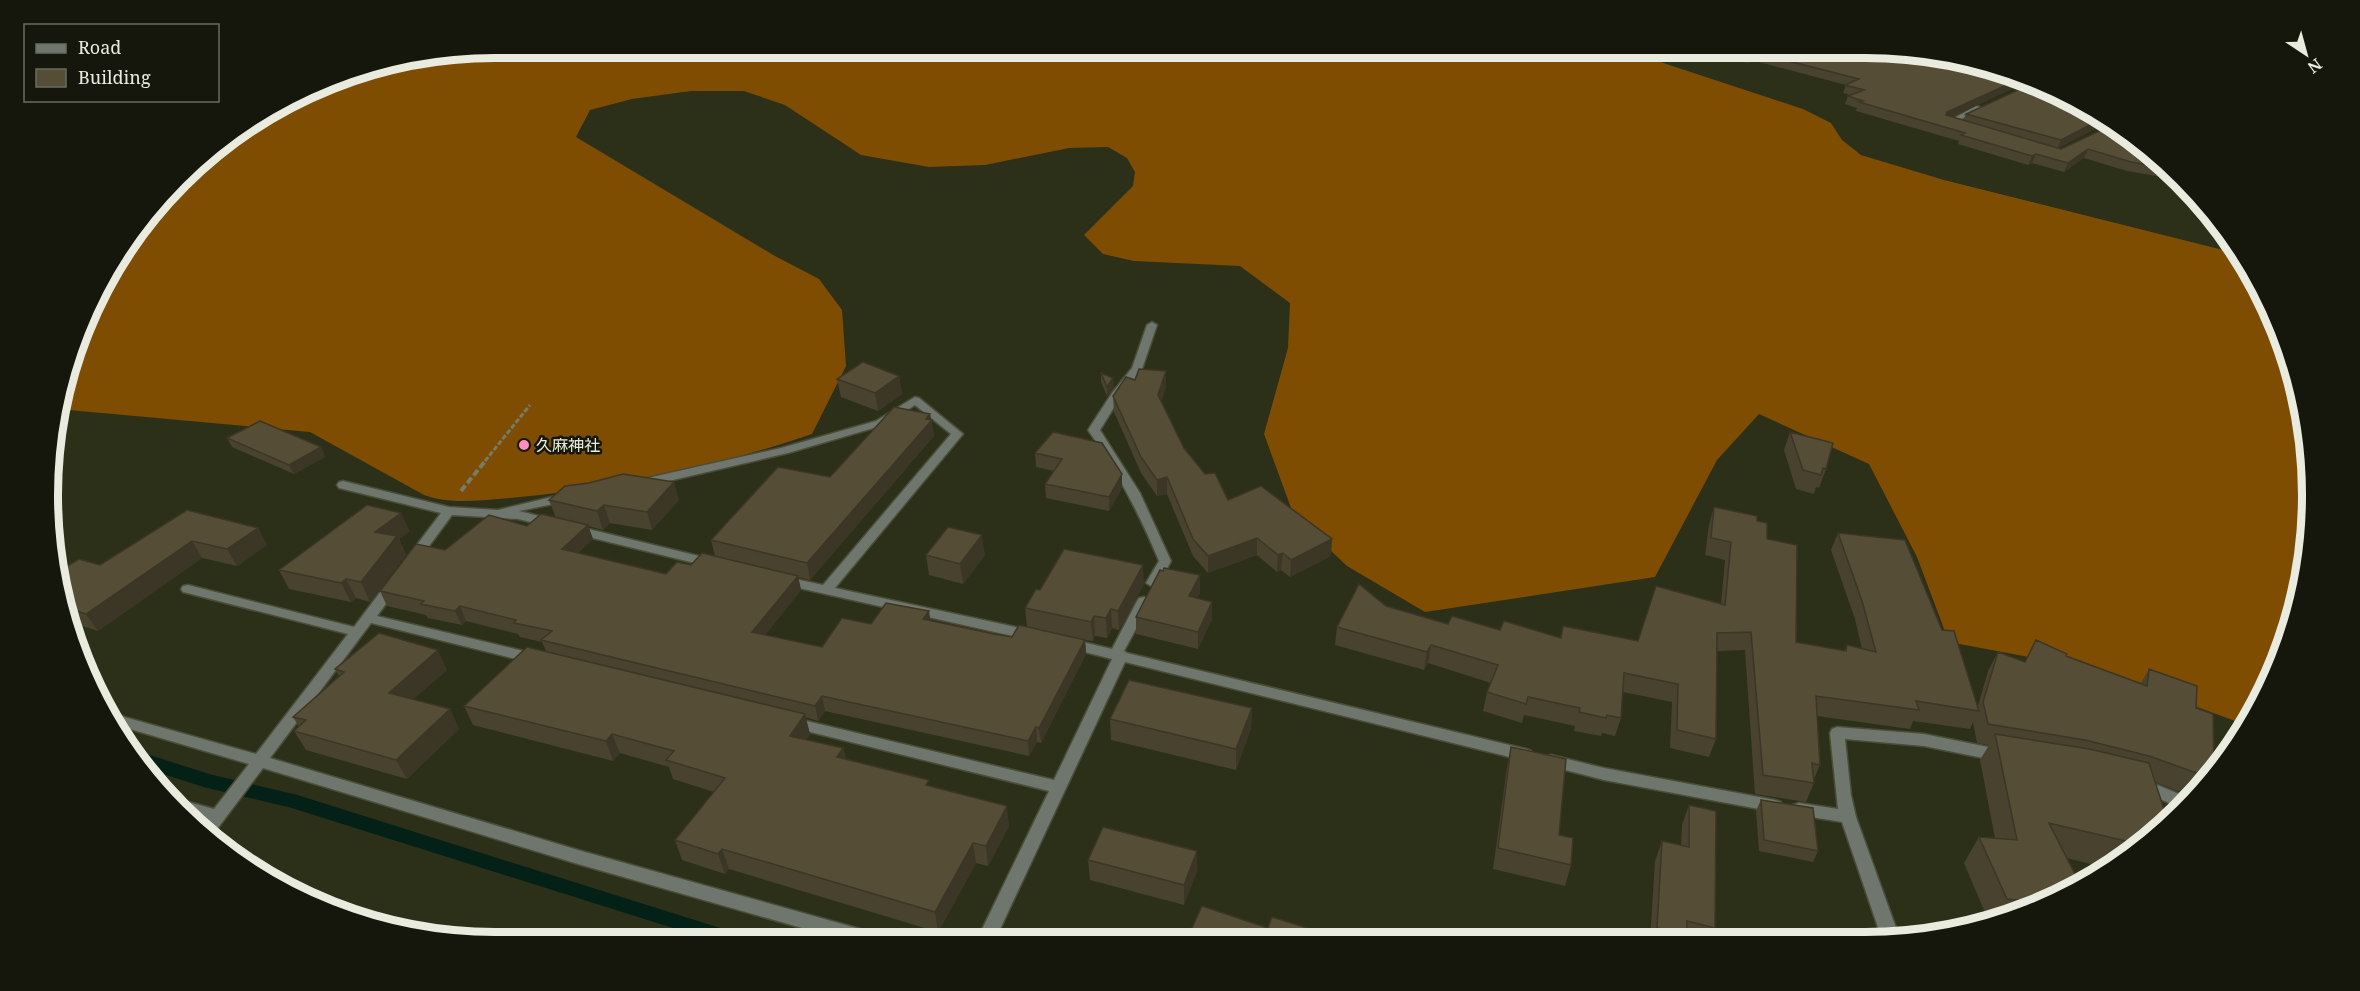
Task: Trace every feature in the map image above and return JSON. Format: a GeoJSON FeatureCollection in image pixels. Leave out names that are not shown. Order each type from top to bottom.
{"type":"FeatureCollection","features":[{"type":"Feature","properties":{"kind":"street"},"geometry":{"type":"LineString","coordinates":[[1960,126],[1949,123],[1983,106]]}},
{"type":"Feature","properties":{"kind":"street"},"geometry":{"type":"LineString","coordinates":[[990,932],[1118,655],[1165,561],[1154,532],[1094,430],[1116,395],[1137,369],[1152,325]]}},
{"type":"Feature","properties":{"kind":"street"},"geometry":{"type":"LineString","coordinates":[[634,484],[774,454],[880,423],[915,400],[957,434],[826,590]]}},
{"type":"Feature","properties":{"kind":"street"},"geometry":{"type":"LineString","coordinates":[[343,485],[447,510],[518,515],[723,566]]}},
{"type":"Feature","properties":{"kind":"street"},"geometry":{"type":"LineString","coordinates":[[495,514],[575,496]]}},
{"type":"Feature","properties":{"kind":"street"},"geometry":{"type":"LineString","coordinates":[[210,827],[447,510]]}},
{"type":"Feature","properties":{"kind":"street"},"geometry":{"type":"LineString","coordinates":[[769,577],[1118,655],[1604,774],[1722,797],[1848,817]]}},
{"type":"Feature","properties":{"kind":"street"},"geometry":{"type":"LineString","coordinates":[[188,589],[357,632]]}},
{"type":"Feature","properties":{"kind":"street"},"geometry":{"type":"LineString","coordinates":[[368,618],[552,663]]}},
{"type":"Feature","properties":{"kind":"street"},"geometry":{"type":"LineString","coordinates":[[782,720],[1058,788]]}},
{"type":"Feature","properties":{"kind":"street"},"geometry":{"type":"LineString","coordinates":[[122,721],[578,857],[843,932]]}},
{"type":"Feature","properties":{"kind":"street"},"geometry":{"type":"LineString","coordinates":[[1889,932],[1848,817],[1843,795],[1837,733],[1923,740],[2019,759]]}},
{"type":"Feature","properties":{"kind":"street"},"geometry":{"type":"LineString","coordinates":[[2125,780],[2178,800]]}},
{"type":"Feature","properties":{"kind":"street"},"geometry":{"type":"LineString","coordinates":[[190,808],[218,816]]}},
{"type":"Feature","properties":{"kind":"path"},"geometry":{"type":"LineString","coordinates":[[447,510],[530,405]]}},
{"type":"Feature","properties":{"kind":"shaded area"},"geometry":{"type":"Polygon","coordinates":[[[496,58],[1648,58],[1803,109],[1831,123],[1842,140],[1861,155],[1944,180],[2226,251],[2243,277],[2268,328],[2287,382],[2301,467],[2301,524],[2287,609],[2268,663],[2238,722],[2097,670],[1949,642],[1917,557],[1869,464],[1759,414],[1717,460],[1655,577],[1425,612],[1347,566],[1294,516],[1264,434],[1288,348],[1290,303],[1240,266],[1134,261],[1103,254],[1084,235],[1133,186],[1135,172],[1127,158],[1108,147],[1069,148],[985,165],[929,167],[861,155],[785,105],[744,91],[691,91],[632,99],[590,110],[576,137],[775,256],[819,279],[842,310],[846,366],[812,434],[738,457],[663,475],[549,494],[456,501],[424,495],[310,432],[67,410],[73,382],[92,328],[117,277],[149,229],[186,186],[229,149],[277,117],[328,92],[382,73],[438,62],[496,58]]]}},
{"type":"Feature","properties":{"kind":"building"},"geometry":{"type":"Polygon","coordinates":[[[1777,58],[1893,59],[1978,73],[2010,84],[1947,112],[1946,115],[2061,149],[2103,129],[2151,165],[2131,162],[2088,149],[2068,163],[2036,154],[2032,156],[1961,135],[1965,133],[1859,102],[1863,101],[1848,96],[1864,90],[1845,85],[1859,79],[1777,58]]]}},
{"type":"Feature","properties":{"kind":"building"},"geometry":{"type":"Polygon","coordinates":[[[2022,88],[2058,104],[2093,123],[2061,140],[1966,114],[2022,88]]]}},
{"type":"Feature","properties":{"kind":"building"},"geometry":{"type":"Polygon","coordinates":[[[863,362],[899,376],[875,393],[837,379],[863,362]]]}},
{"type":"Feature","properties":{"kind":"building"},"geometry":{"type":"Polygon","coordinates":[[[1139,369],[1166,371],[1158,395],[1184,448],[1205,474],[1215,473],[1228,500],[1261,486],[1332,539],[1291,560],[1283,553],[1278,555],[1257,538],[1208,556],[1193,539],[1167,477],[1157,480],[1141,457],[1113,396],[1126,377],[1135,380],[1139,369]]]}},
{"type":"Feature","properties":{"kind":"building"},"geometry":{"type":"Polygon","coordinates":[[[1101,373],[1113,378],[1107,387],[1101,373]]]}},
{"type":"Feature","properties":{"kind":"building"},"geometry":{"type":"Polygon","coordinates":[[[894,407],[930,414],[926,419],[932,420],[807,563],[711,540],[778,467],[830,477],[894,407]]]}},
{"type":"Feature","properties":{"kind":"building"},"geometry":{"type":"Polygon","coordinates":[[[260,421],[321,447],[289,465],[227,438],[260,421]]]}},
{"type":"Feature","properties":{"kind":"building"},"geometry":{"type":"Polygon","coordinates":[[[1053,432],[1102,443],[1122,474],[1109,497],[1045,484],[1062,459],[1035,453],[1053,432]]]}},
{"type":"Feature","properties":{"kind":"building"},"geometry":{"type":"Polygon","coordinates":[[[1790,432],[1833,443],[1826,469],[1823,468],[1821,475],[1803,470],[1790,432]]]}},
{"type":"Feature","properties":{"kind":"building"},"geometry":{"type":"Polygon","coordinates":[[[623,474],[674,482],[647,512],[604,505],[597,511],[549,500],[565,486],[589,483],[623,474]]]}},
{"type":"Feature","properties":{"kind":"building"},"geometry":{"type":"Polygon","coordinates":[[[367,505],[401,513],[375,532],[397,536],[361,582],[346,579],[341,583],[279,570],[367,505]]]}},
{"type":"Feature","properties":{"kind":"building"},"geometry":{"type":"Polygon","coordinates":[[[1714,507],[1757,516],[1757,521],[1767,523],[1767,539],[1797,545],[1796,642],[1846,651],[1847,645],[1876,652],[1862,601],[1838,533],[1905,540],[1942,630],[1954,631],[1979,711],[1916,701],[1919,710],[1816,696],[1820,765],[1812,763],[1814,783],[1763,775],[1751,632],[1717,633],[1716,739],[1677,730],[1678,684],[1624,673],[1621,718],[1607,715],[1606,718],[1579,712],[1580,708],[1528,697],[1526,704],[1487,692],[1498,665],[1431,645],[1427,652],[1337,627],[1359,584],[1386,606],[1448,624],[1452,616],[1500,630],[1504,621],[1561,638],[1563,626],[1638,641],[1656,586],[1725,605],[1731,542],[1711,538],[1714,507]]]}},
{"type":"Feature","properties":{"kind":"building"},"geometry":{"type":"Polygon","coordinates":[[[187,510],[258,528],[227,549],[192,541],[86,614],[73,610],[65,568],[79,559],[100,565],[187,510]]]}},
{"type":"Feature","properties":{"kind":"building"},"geometry":{"type":"Polygon","coordinates":[[[541,514],[588,525],[562,549],[666,574],[677,562],[691,565],[702,553],[798,576],[752,632],[822,647],[842,618],[871,624],[886,603],[929,611],[923,619],[994,634],[1012,637],[1019,625],[1085,640],[1039,728],[1036,727],[1028,741],[822,696],[815,706],[541,640],[552,631],[514,623],[516,620],[460,606],[455,611],[421,604],[424,601],[380,591],[416,544],[445,550],[489,515],[527,526],[541,514]]]}},
{"type":"Feature","properties":{"kind":"building"},"geometry":{"type":"Polygon","coordinates":[[[948,527],[982,535],[960,564],[926,555],[948,527]]]}},
{"type":"Feature","properties":{"kind":"building"},"geometry":{"type":"Polygon","coordinates":[[[1064,549],[1143,565],[1118,611],[1111,609],[1106,618],[1094,616],[1091,622],[1025,608],[1036,589],[1040,590],[1064,549]]]}},
{"type":"Feature","properties":{"kind":"building"},"geometry":{"type":"Polygon","coordinates":[[[1164,568],[1200,575],[1189,596],[1212,602],[1198,632],[1136,617],[1160,570],[1163,571],[1164,568]]]}},
{"type":"Feature","properties":{"kind":"building"},"geometry":{"type":"Polygon","coordinates":[[[379,633],[438,650],[389,693],[450,709],[396,760],[294,731],[306,720],[293,717],[344,672],[335,669],[379,633]]]}},
{"type":"Feature","properties":{"kind":"building"},"geometry":{"type":"Polygon","coordinates":[[[2036,640],[2067,654],[2066,656],[2147,686],[2149,669],[2197,686],[2196,708],[2213,714],[2214,758],[2201,774],[2149,756],[2085,740],[1988,724],[1983,702],[1998,652],[2025,662],[2036,640]]]}},
{"type":"Feature","properties":{"kind":"building"},"geometry":{"type":"Polygon","coordinates":[[[527,647],[805,714],[790,736],[843,748],[837,757],[929,780],[926,785],[1007,806],[986,846],[973,843],[935,912],[722,849],[718,854],[675,840],[725,778],[666,760],[674,751],[612,734],[606,741],[464,706],[527,647]]]}},
{"type":"Feature","properties":{"kind":"building"},"geometry":{"type":"Polygon","coordinates":[[[1129,680],[1252,708],[1236,749],[1110,719],[1129,680]]]}},
{"type":"Feature","properties":{"kind":"building"},"geometry":{"type":"Polygon","coordinates":[[[1995,734],[2089,749],[2149,763],[2165,813],[2131,842],[2049,823],[2077,877],[2027,901],[2007,899],[1979,837],[2017,840],[1995,734]]]}},
{"type":"Feature","properties":{"kind":"building"},"geometry":{"type":"Polygon","coordinates":[[[1511,747],[1566,759],[1559,835],[1573,838],[1571,865],[1498,848],[1511,747]]]}},
{"type":"Feature","properties":{"kind":"building"},"geometry":{"type":"Polygon","coordinates":[[[1761,800],[1813,808],[1818,851],[1764,840],[1761,800]]]}},
{"type":"Feature","properties":{"kind":"building"},"geometry":{"type":"Polygon","coordinates":[[[1689,805],[1716,811],[1715,928],[1687,921],[1687,932],[1657,928],[1662,841],[1689,847],[1689,805]]]}},
{"type":"Feature","properties":{"kind":"building"},"geometry":{"type":"Polygon","coordinates":[[[1103,827],[1197,851],[1184,885],[1088,860],[1103,827]]]}},
{"type":"Feature","properties":{"kind":"building"},"geometry":{"type":"Polygon","coordinates":[[[1202,906],[1268,928],[1272,917],[1320,932],[1190,932],[1202,906]]]}},
{"type":"Feature","properties":{"kind":"waterway"},"geometry":{"type":"LineString","coordinates":[[149,762],[208,781],[293,801],[709,932]]}},
{"type":"Feature","properties":{"kind":"place","name":"久麻神社"},"geometry":{"type":"Point","coordinates":[524,445]}}]}
